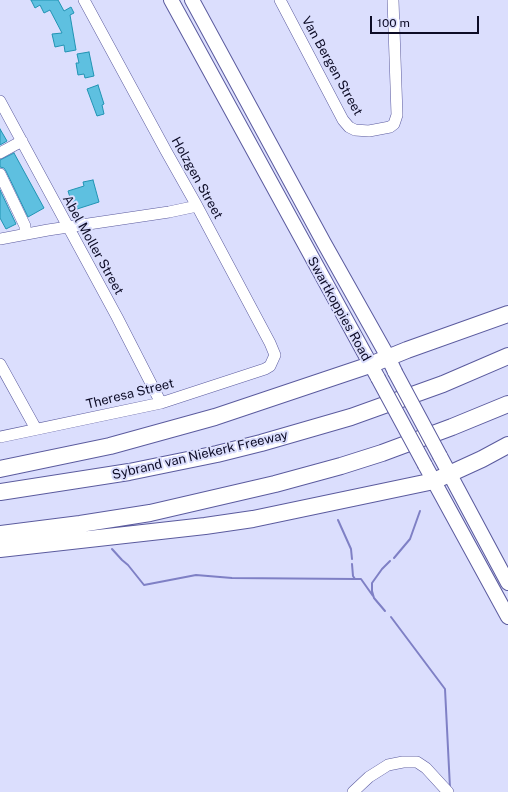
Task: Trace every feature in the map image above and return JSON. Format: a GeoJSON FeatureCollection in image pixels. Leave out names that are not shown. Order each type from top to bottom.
{"type":"FeatureCollection","features":[{"type":"Feature","properties":{"kind":"highway"},"geometry":{"type":"LineString","coordinates":[[0,469],[110,446],[374,372],[392,365],[406,350],[508,314]]}},
{"type":"Feature","properties":{"kind":"highway","name":"Sybrand van Niekerk Freeway"},"geometry":{"type":"LineString","coordinates":[[0,492],[129,472],[210,456],[261,443],[324,425],[443,384],[508,356]]}},
{"type":"Feature","properties":{"kind":"highway"},"geometry":{"type":"LineString","coordinates":[[0,534],[150,513],[260,488],[382,453],[508,404]]}},
{"type":"Feature","properties":{"kind":"highway"},"geometry":{"type":"LineString","coordinates":[[0,549],[254,519],[434,481],[482,459],[508,445]]}},
{"type":"Feature","properties":{"kind":"main road","name":"Swartkoppies Road"},"geometry":{"type":"LineString","coordinates":[[171,0],[508,617]]}},
{"type":"Feature","properties":{"kind":"main road","name":"Swartkoppies Road"},"geometry":{"type":"LineString","coordinates":[[192,0],[392,365],[508,583]]}},
{"type":"Feature","properties":{"kind":"street","name":"Holzgen Street"},"geometry":{"type":"LineString","coordinates":[[84,0],[197,206],[274,351],[273,361],[265,370]]}},
{"type":"Feature","properties":{"kind":"street","name":"Van Bergen Street"},"geometry":{"type":"LineString","coordinates":[[280,0],[343,120],[349,127],[355,130],[369,131],[390,127],[394,124],[397,115],[393,0]]}},
{"type":"Feature","properties":{"kind":"street","name":"Abel Moller Street"},"geometry":{"type":"LineString","coordinates":[[0,101],[117,317],[161,403]]}},
{"type":"Feature","properties":{"kind":"street"},"geometry":{"type":"LineString","coordinates":[[0,153],[22,141]]}},
{"type":"Feature","properties":{"kind":"street"},"geometry":{"type":"LineString","coordinates":[[0,174],[25,226],[25,234]]}},
{"type":"Feature","properties":{"kind":"street"},"geometry":{"type":"LineString","coordinates":[[0,239],[197,206]]}},
{"type":"Feature","properties":{"kind":"street"},"geometry":{"type":"LineString","coordinates":[[0,364],[36,430]]}},
{"type":"Feature","properties":{"kind":"street","name":"Theresa Street"},"geometry":{"type":"LineString","coordinates":[[0,437],[161,403],[265,370]]}},
{"type":"Feature","properties":{"kind":"street"},"geometry":{"type":"LineString","coordinates":[[353,792],[369,777],[388,765],[403,762],[416,762],[426,768],[448,792]]}},
{"type":"Feature","properties":{"kind":"building"},"geometry":{"type":"Polygon","coordinates":[[[31,0],[58,0],[64,11],[71,7],[74,13],[70,15],[76,50],[65,52],[64,45],[55,47],[52,34],[62,33],[50,10],[44,13],[40,5],[35,8],[31,0]]]}},
{"type":"Feature","properties":{"kind":"building"},"geometry":{"type":"Polygon","coordinates":[[[89,52],[94,76],[85,78],[84,74],[78,75],[76,63],[79,63],[77,54],[89,52]]]}},
{"type":"Feature","properties":{"kind":"building"},"geometry":{"type":"Polygon","coordinates":[[[98,85],[104,104],[102,105],[104,114],[97,116],[87,89],[98,85]]]}},
{"type":"Feature","properties":{"kind":"building"},"geometry":{"type":"Polygon","coordinates":[[[0,129],[7,141],[0,145],[0,129]]]}},
{"type":"Feature","properties":{"kind":"building"},"geometry":{"type":"Polygon","coordinates":[[[14,153],[44,208],[28,217],[6,171],[4,168],[0,167],[0,160],[14,153]]]}},
{"type":"Feature","properties":{"kind":"building"},"geometry":{"type":"Polygon","coordinates":[[[93,180],[99,202],[74,210],[68,191],[84,186],[83,182],[93,180]]]}},
{"type":"Feature","properties":{"kind":"building"},"geometry":{"type":"Polygon","coordinates":[[[0,190],[16,224],[6,229],[0,218],[0,190]]]}},
{"type":"Feature","properties":{"kind":"waterway"},"geometry":{"type":"LineString","coordinates":[[394,558],[410,539],[420,511]]}},
{"type":"Feature","properties":{"kind":"waterway"},"geometry":{"type":"LineString","coordinates":[[338,520],[351,549],[352,559]]}},
{"type":"Feature","properties":{"kind":"waterway"},"geometry":{"type":"LineString","coordinates":[[112,549],[128,565],[144,585],[196,575],[232,578],[355,579]]}},
{"type":"Feature","properties":{"kind":"waterway"},"geometry":{"type":"LineString","coordinates":[[385,611],[374,598],[372,583],[390,561]]}},
{"type":"Feature","properties":{"kind":"waterway"},"geometry":{"type":"LineString","coordinates":[[352,564],[353,576],[355,579],[361,579],[373,596]]}},
{"type":"Feature","properties":{"kind":"waterway"},"geometry":{"type":"LineString","coordinates":[[391,617],[445,689],[450,788]]}}]}
